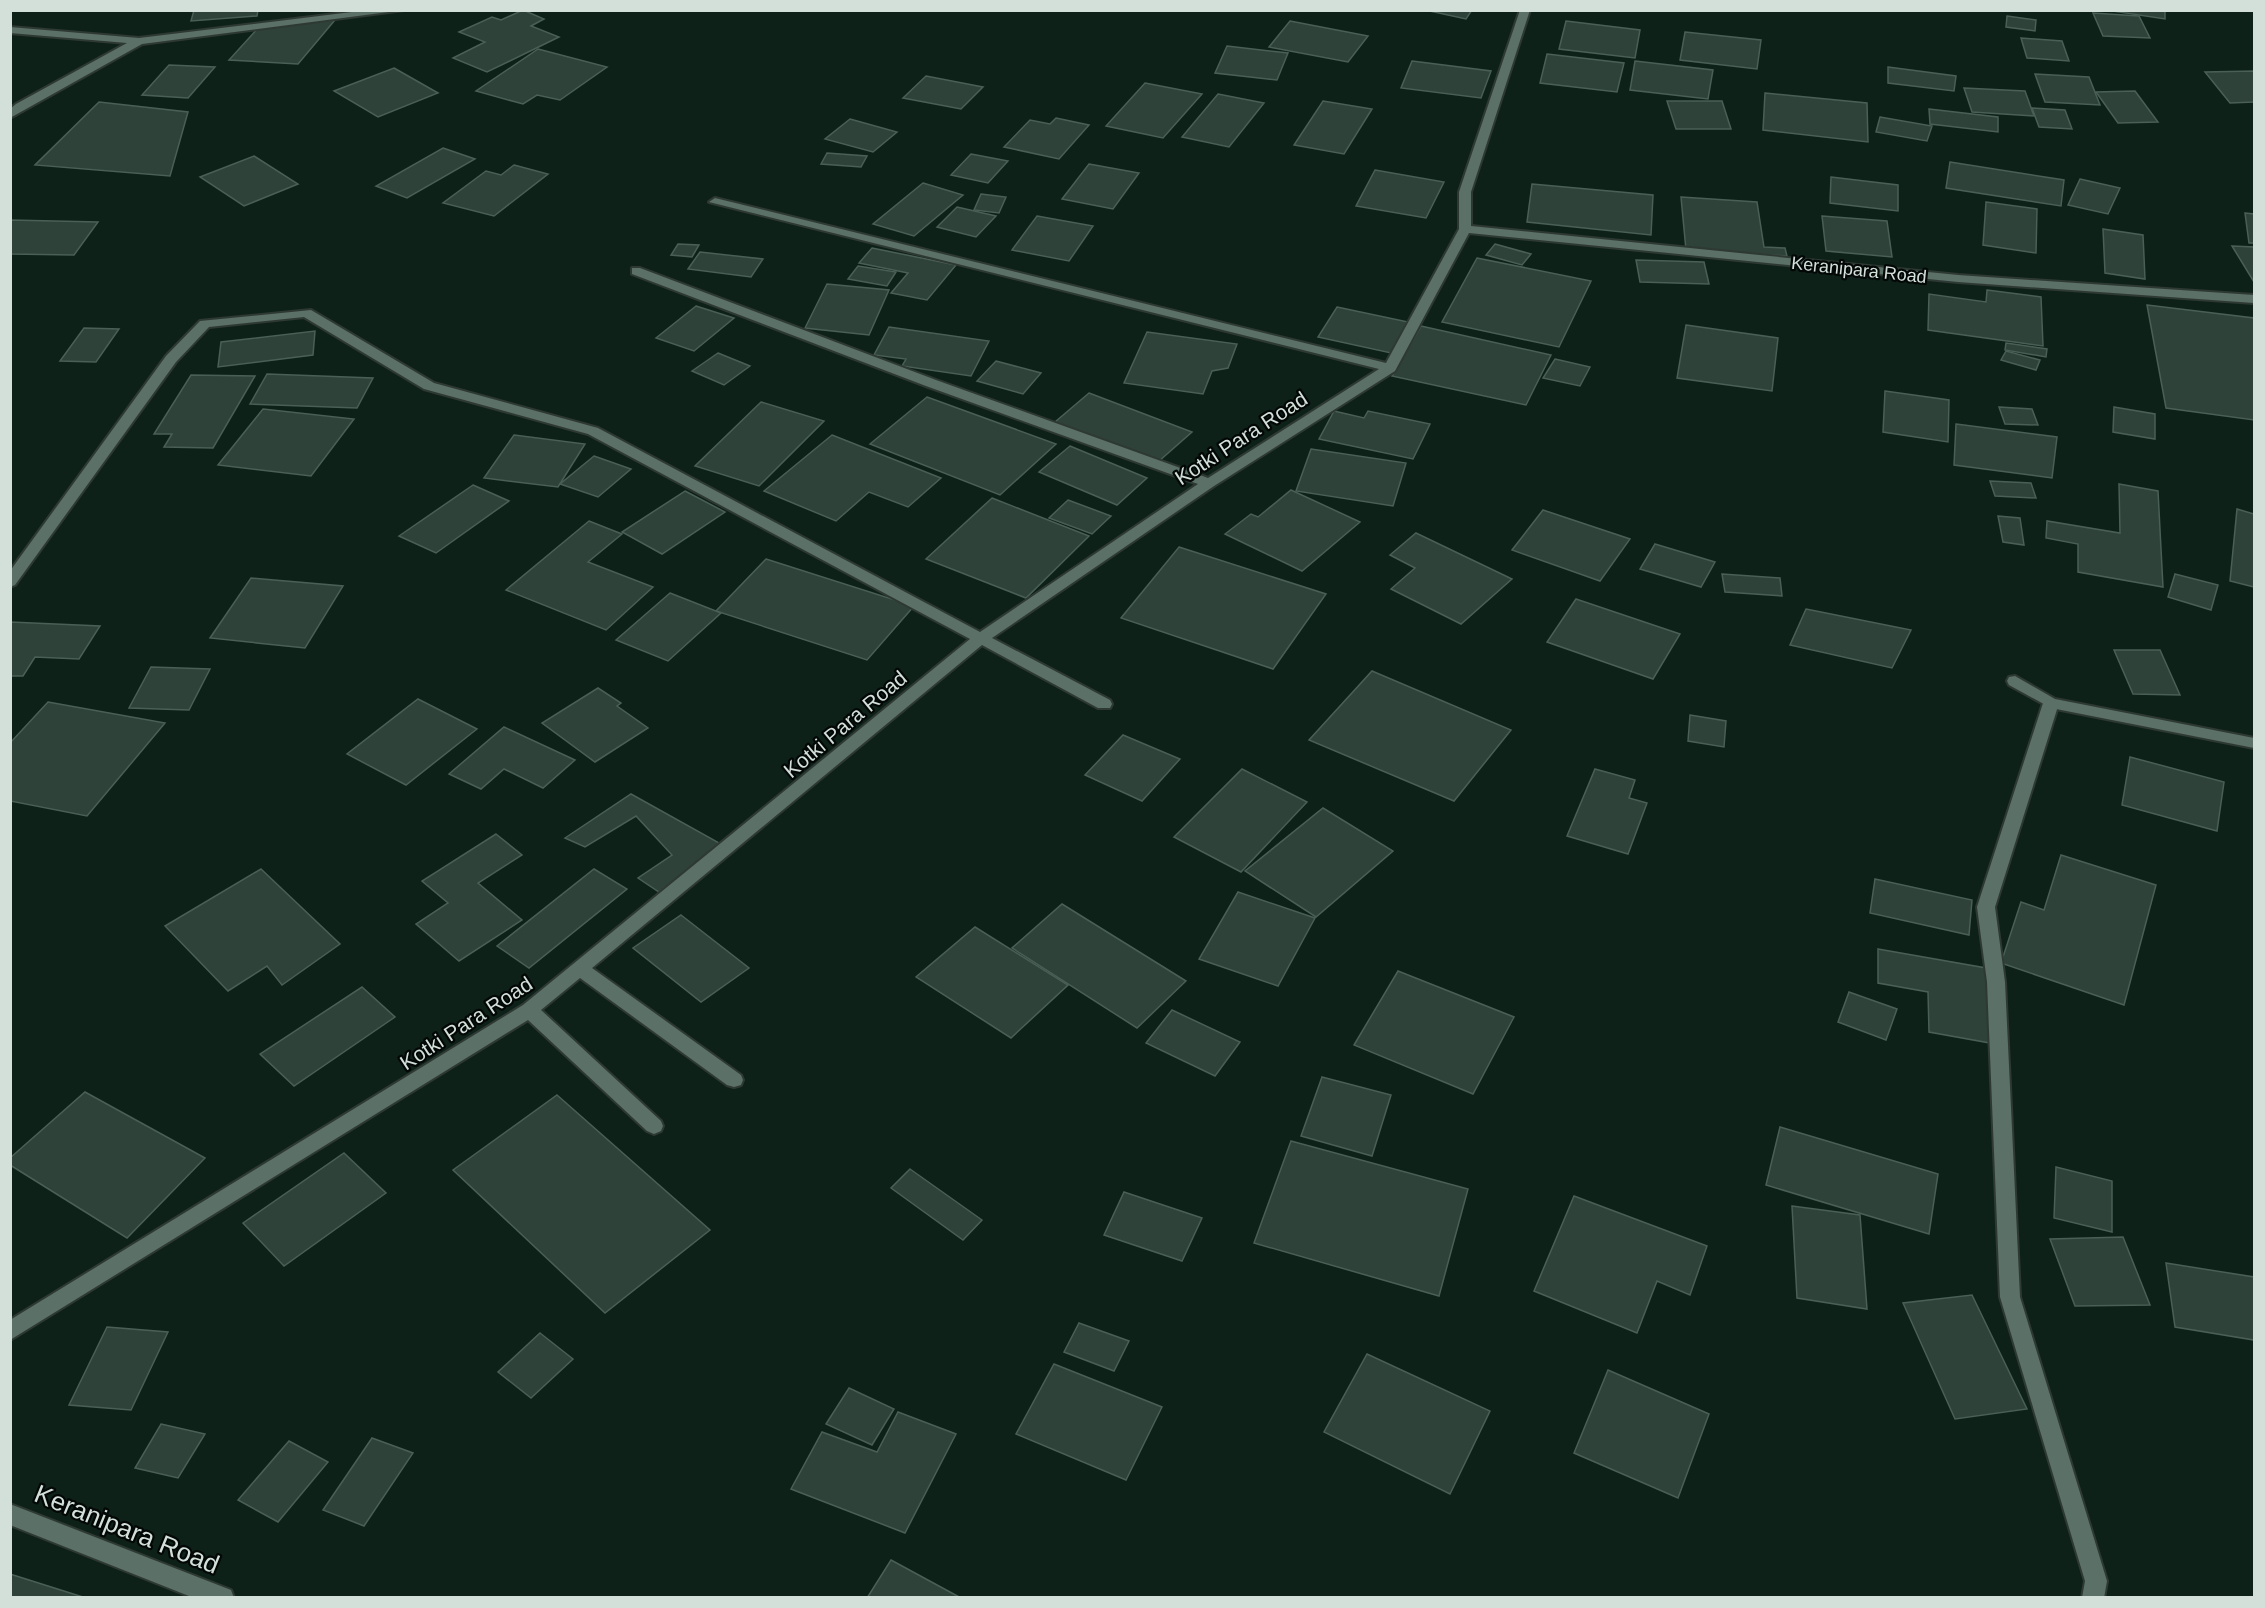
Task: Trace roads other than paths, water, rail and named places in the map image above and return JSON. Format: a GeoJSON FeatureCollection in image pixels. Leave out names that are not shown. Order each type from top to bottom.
{"type":"FeatureCollection","features":[{"type":"Feature","properties":{"kind":"street"},"geometry":{"type":"LineString","coordinates":[[10,30],[139,41],[399,10]]}},
{"type":"Feature","properties":{"kind":"street","name":"Kotki Para Road"},"geometry":{"type":"LineString","coordinates":[[10,1331],[529,1010],[980,639],[1209,483],[1390,368],[1465,229],[1465,192],[1525,10]]}},
{"type":"Feature","properties":{"kind":"street"},"geometry":{"type":"LineString","coordinates":[[10,115],[20,106],[139,41]]}},
{"type":"Feature","properties":{"kind":"street"},"geometry":{"type":"LineString","coordinates":[[715,202],[1390,368]]}},
{"type":"Feature","properties":{"kind":"street","name":"Keranipara Road"},"geometry":{"type":"LineString","coordinates":[[1465,229],[1918,277],[2094,291],[2254,299]]}},
{"type":"Feature","properties":{"kind":"street"},"geometry":{"type":"LineString","coordinates":[[636,271],[1209,483]]}},
{"type":"Feature","properties":{"kind":"street"},"geometry":{"type":"LineString","coordinates":[[10,582],[171,359],[205,324],[306,314],[429,386],[593,431],[1104,704]]}},
{"type":"Feature","properties":{"kind":"street"},"geometry":{"type":"LineString","coordinates":[[2015,681],[2050,703],[2254,743]]}},
{"type":"Feature","properties":{"kind":"street"},"geometry":{"type":"LineString","coordinates":[[2050,703],[1986,907],[1996,982],[2010,1296],[2096,1581],[2093,1598]]}},
{"type":"Feature","properties":{"kind":"street"},"geometry":{"type":"LineString","coordinates":[[580,968],[734,1080]]}},
{"type":"Feature","properties":{"kind":"street"},"geometry":{"type":"LineString","coordinates":[[529,1010],[654,1126]]}},
{"type":"Feature","properties":{"kind":"street","name":"Keranipara Road"},"geometry":{"type":"LineString","coordinates":[[10,1514],[223,1598]]}}]}
